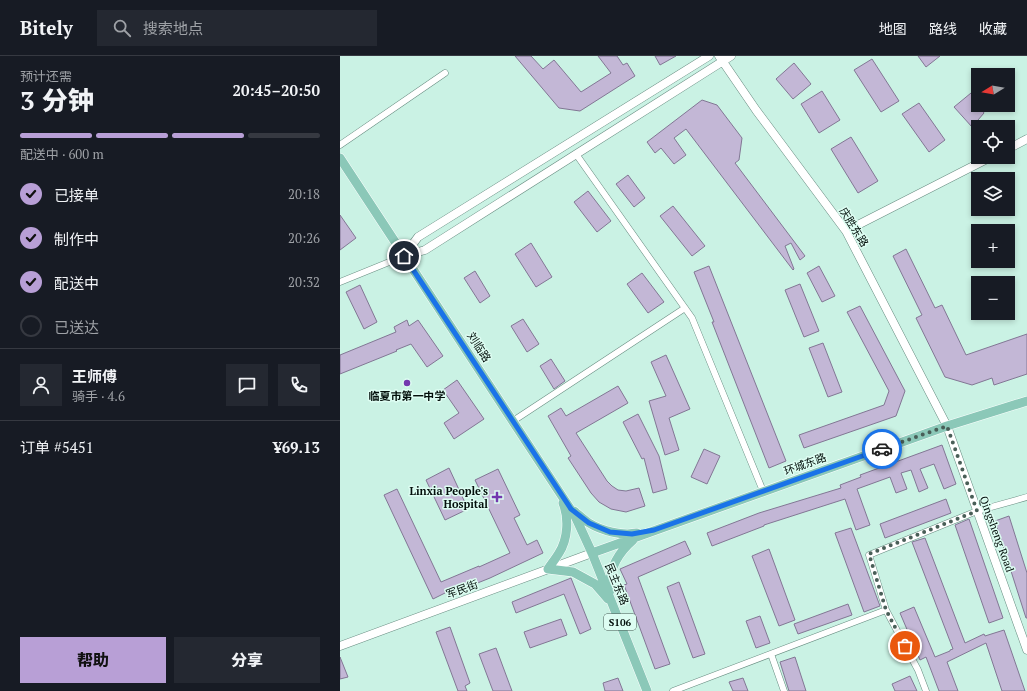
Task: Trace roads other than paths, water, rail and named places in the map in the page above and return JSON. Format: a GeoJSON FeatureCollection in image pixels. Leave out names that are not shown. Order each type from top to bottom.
{"type":"FeatureCollection","features":[{"type":"Feature","properties":{"kind":"main road"},"geometry":{"type":"LineString","coordinates":[[404,256],[418,237],[709,56]]}},
{"type":"Feature","properties":{"kind":"main road"},"geometry":{"type":"LineString","coordinates":[[404,256],[425,250],[576,154],[720,59],[731,56]]}},
{"type":"Feature","properties":{"kind":"main road","name":"庆胜东路"},"geometry":{"type":"LineString","coordinates":[[720,59],[846,231],[947,426]]}},
{"type":"Feature","properties":{"kind":"main road"},"geometry":{"type":"LineString","coordinates":[[1015,145],[1027,139]]}},
{"type":"Feature","properties":{"kind":"main road","name":"刘临路"},"geometry":{"type":"LineString","coordinates":[[340,158],[575,516],[592,552]]}},
{"type":"Feature","properties":{"kind":"main road"},"geometry":{"type":"LineString","coordinates":[[846,231],[977,164]]}},
{"type":"Feature","properties":{"kind":"main road","name":"环城东路"},"geometry":{"type":"LineString","coordinates":[[592,552],[947,426],[1027,400]]}},
{"type":"Feature","properties":{"kind":"main road","name":"Qingsheng Road"},"geometry":{"type":"LineString","coordinates":[[947,426],[1027,650]]}},
{"type":"Feature","properties":{"kind":"main road"},"geometry":{"type":"LineString","coordinates":[[558,490],[571,509],[589,523],[610,532],[632,534],[654,530]]}},
{"type":"Feature","properties":{"kind":"main road"},"geometry":{"type":"LineString","coordinates":[[558,490],[566,510],[566,531],[560,552],[548,569],[573,572],[595,584],[612,603]]}},
{"type":"Feature","properties":{"kind":"main road"},"geometry":{"type":"LineString","coordinates":[[612,603],[609,584],[613,565],[623,549],[637,537],[654,530]]}},
{"type":"Feature","properties":{"kind":"main road","name":"军民街"},"geometry":{"type":"LineString","coordinates":[[340,646],[592,552]]}},
{"type":"Feature","properties":{"kind":"main road","name":"民主东路"},"geometry":{"type":"LineString","coordinates":[[592,552],[647,691]]}},
{"type":"Feature","properties":{"kind":"street"},"geometry":{"type":"LineString","coordinates":[[340,146],[445,73]]}},
{"type":"Feature","properties":{"kind":"street"},"geometry":{"type":"LineString","coordinates":[[576,154],[692,318],[764,491]]}},
{"type":"Feature","properties":{"kind":"street"},"geometry":{"type":"LineString","coordinates":[[340,282],[404,256]]}},
{"type":"Feature","properties":{"kind":"street"},"geometry":{"type":"LineString","coordinates":[[513,421],[685,308]]}},
{"type":"Feature","properties":{"kind":"street"},"geometry":{"type":"LineString","coordinates":[[926,691],[918,670],[886,610],[869,554],[977,511],[1027,497]]}},
{"type":"Feature","properties":{"kind":"street"},"geometry":{"type":"LineString","coordinates":[[673,691],[886,610]]}},
{"type":"Feature","properties":{"kind":"street"},"geometry":{"type":"LineString","coordinates":[[771,654],[784,691]]}},
{"type":"Feature","properties":{"kind":"place","name":"临夏市第一中学"},"geometry":{"type":"Point","coordinates":[407,383]}},
{"type":"Feature","properties":{"kind":"place","name":"Linxia People's Hospital"},"geometry":{"type":"Point","coordinates":[497,497]}}]}
